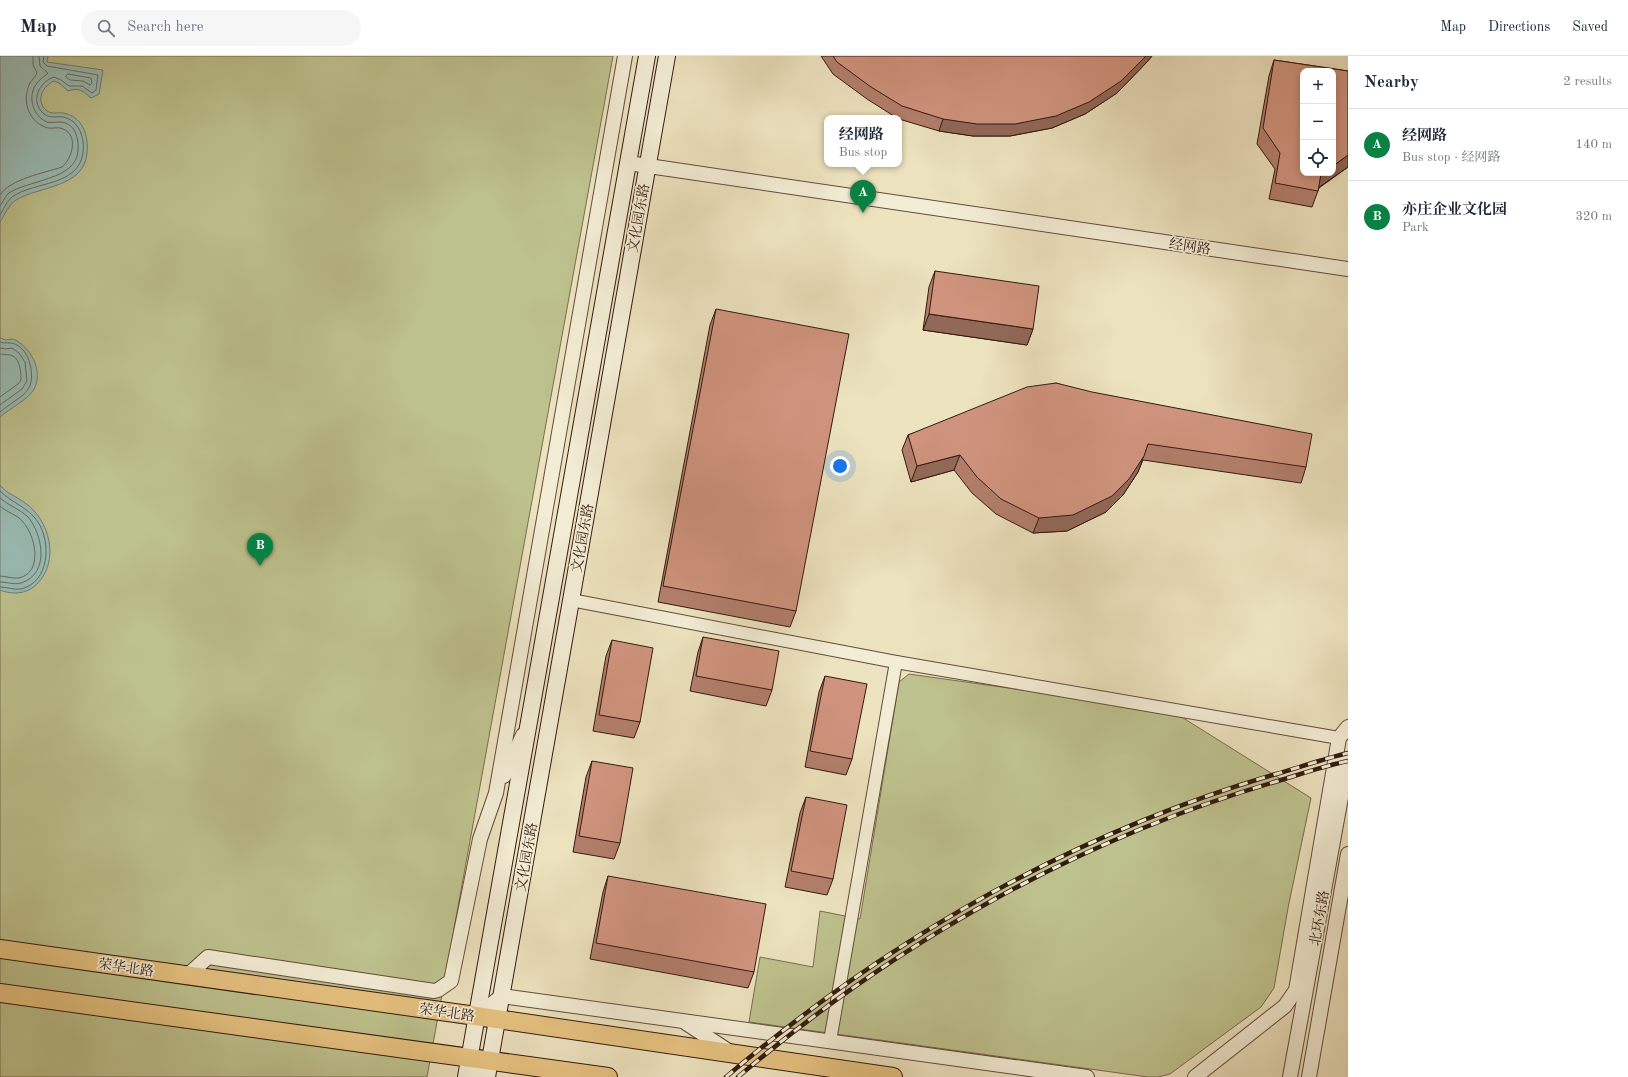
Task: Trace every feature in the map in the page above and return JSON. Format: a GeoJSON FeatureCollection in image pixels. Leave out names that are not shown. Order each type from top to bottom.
{"type":"FeatureCollection","features":[{"type":"Feature","properties":{"kind":"main road","name":"文化园东路"},"geometry":{"type":"LineString","coordinates":[[466,1077],[647,56]]}},
{"type":"Feature","properties":{"kind":"main road","name":"文化园东路"},"geometry":{"type":"LineString","coordinates":[[488,1069],[667,56]]}},
{"type":"Feature","properties":{"kind":"main road","name":"荣华北路"},"geometry":{"type":"LineString","coordinates":[[0,949],[498,1019],[893,1077]]}},
{"type":"Feature","properties":{"kind":"main road"},"geometry":{"type":"LineString","coordinates":[[0,993],[470,1058],[488,1069],[608,1077]]}},
{"type":"Feature","properties":{"kind":"street"},"geometry":{"type":"LineString","coordinates":[[496,793],[625,56]]}},
{"type":"Feature","properties":{"kind":"street"},"geometry":{"type":"LineString","coordinates":[[662,84],[671,56]]}},
{"type":"Feature","properties":{"kind":"street","name":"经网路"},"geometry":{"type":"LineString","coordinates":[[628,163],[1348,269]]}},
{"type":"Feature","properties":{"kind":"street"},"geometry":{"type":"LineString","coordinates":[[571,600],[896,662],[1344,733],[1296,990],[1285,1006],[1195,1077]]}},
{"type":"Feature","properties":{"kind":"street"},"geometry":{"type":"LineString","coordinates":[[830,1042],[896,662]]}},
{"type":"Feature","properties":{"kind":"street"},"geometry":{"type":"LineString","coordinates":[[187,976],[208,957],[426,990],[438,990],[451,981],[480,839],[496,793],[528,726]]}},
{"type":"Feature","properties":{"kind":"street","name":"北环东路"},"geometry":{"type":"LineString","coordinates":[[1290,1077],[1348,759]]}},
{"type":"Feature","properties":{"kind":"street","name":"北环东路"},"geometry":{"type":"LineString","coordinates":[[1308,1077],[1348,854]]}},
{"type":"Feature","properties":{"kind":"street"},"geometry":{"type":"LineString","coordinates":[[476,1016],[502,996],[1087,1077]]}},
{"type":"Feature","properties":{"kind":"street"},"geometry":{"type":"LineString","coordinates":[[683,1021],[732,1053]]}},
{"type":"Feature","properties":{"kind":"street"},"geometry":{"type":"LineString","coordinates":[[470,1058],[481,1077]]}},
{"type":"Feature","properties":{"kind":"street"},"geometry":{"type":"LineString","coordinates":[[1038,1077],[1056,1073]]}},
{"type":"Feature","properties":{"kind":"green space"},"geometry":{"type":"Polygon","coordinates":[[[0,56],[613,56],[427,1077],[0,1077],[0,56]]]}},
{"type":"Feature","properties":{"kind":"green space"},"geometry":{"type":"Polygon","coordinates":[[[909,674],[1172,711],[1311,798],[1288,908],[1274,988],[1261,1007],[1170,1074],[1158,1077],[1148,1077],[749,1022],[760,957],[813,967],[820,911],[860,919],[899,682],[909,674]]]}},
{"type":"Feature","properties":{"kind":"water"},"geometry":{"type":"Polygon","coordinates":[[[0,56],[48,56],[47,62],[103,70],[99,94],[91,98],[81,90],[75,89],[68,91],[59,83],[54,81],[44,90],[41,102],[48,112],[70,115],[83,127],[87,140],[87,153],[84,164],[78,173],[69,180],[26,195],[13,202],[0,222],[0,56]]]}},
{"type":"Feature","properties":{"kind":"water"},"geometry":{"type":"Polygon","coordinates":[[[0,338],[6,340],[13,339],[25,347],[34,360],[37,382],[31,393],[0,417],[0,338]]]}},
{"type":"Feature","properties":{"kind":"water"},"geometry":{"type":"Polygon","coordinates":[[[0,485],[6,491],[34,510],[46,530],[49,541],[50,553],[44,575],[37,584],[29,590],[20,593],[10,593],[0,590],[0,485]]]}},
{"type":"Feature","properties":{"kind":"building"},"geometry":{"type":"Polygon","coordinates":[[[833,56],[1146,56],[1121,81],[1089,102],[1056,116],[1015,124],[977,124],[943,119],[902,106],[871,87],[837,62],[833,56]]]}},
{"type":"Feature","properties":{"kind":"building"},"geometry":{"type":"Polygon","coordinates":[[[1274,60],[1328,68],[1300,68],[1300,176],[1321,176],[1318,191],[1275,183],[1280,153],[1263,128],[1274,60]]]}},
{"type":"Feature","properties":{"kind":"building"},"geometry":{"type":"Polygon","coordinates":[[[1336,69],[1348,71],[1348,155],[1336,164],[1336,69]]]}},
{"type":"Feature","properties":{"kind":"building"},"geometry":{"type":"Polygon","coordinates":[[[935,271],[1039,286],[1033,329],[929,314],[935,271]]]}},
{"type":"Feature","properties":{"kind":"building"},"geometry":{"type":"Polygon","coordinates":[[[716,309],[849,334],[796,611],[663,586],[716,309]]]}},
{"type":"Feature","properties":{"kind":"building"},"geometry":{"type":"Polygon","coordinates":[[[1056,383],[1092,392],[1312,434],[1306,467],[1148,444],[1144,456],[1129,479],[1112,496],[1073,515],[1039,518],[1001,499],[977,477],[960,455],[917,466],[908,435],[1027,387],[1056,383]]]}},
{"type":"Feature","properties":{"kind":"building"},"geometry":{"type":"Polygon","coordinates":[[[703,637],[779,651],[772,690],[696,676],[703,637]]]}},
{"type":"Feature","properties":{"kind":"building"},"geometry":{"type":"Polygon","coordinates":[[[612,640],[653,648],[640,722],[599,715],[612,640]]]}},
{"type":"Feature","properties":{"kind":"building"},"geometry":{"type":"Polygon","coordinates":[[[825,676],[867,684],[852,759],[810,751],[825,676]]]}},
{"type":"Feature","properties":{"kind":"building"},"geometry":{"type":"Polygon","coordinates":[[[592,761],[633,768],[620,843],[579,836],[592,761]]]}},
{"type":"Feature","properties":{"kind":"building"},"geometry":{"type":"Polygon","coordinates":[[[806,797],[847,805],[833,879],[791,871],[806,797]]]}},
{"type":"Feature","properties":{"kind":"building"},"geometry":{"type":"Polygon","coordinates":[[[608,876],[766,904],[754,972],[596,943],[608,876]]]}},
{"type":"Feature","properties":{"kind":"railway"},"geometry":{"type":"LineString","coordinates":[[726,1077],[788,1027],[852,980],[918,936],[985,896],[1055,860],[1126,827],[1200,799],[1321,760],[1348,753]]}},
{"type":"Feature","properties":{"kind":"railway"},"geometry":{"type":"LineString","coordinates":[[738,1077],[798,1028],[861,982],[992,900],[1061,865],[1131,833],[1204,805],[1313,770],[1348,761]]}},
{"type":"Feature","properties":{"kind":"place","name":"经网路"},"geometry":{"type":"Point","coordinates":[863,213]}},
{"type":"Feature","properties":{"kind":"place","name":"亦庄企业文化园"},"geometry":{"type":"Point","coordinates":[260,566]}}]}
